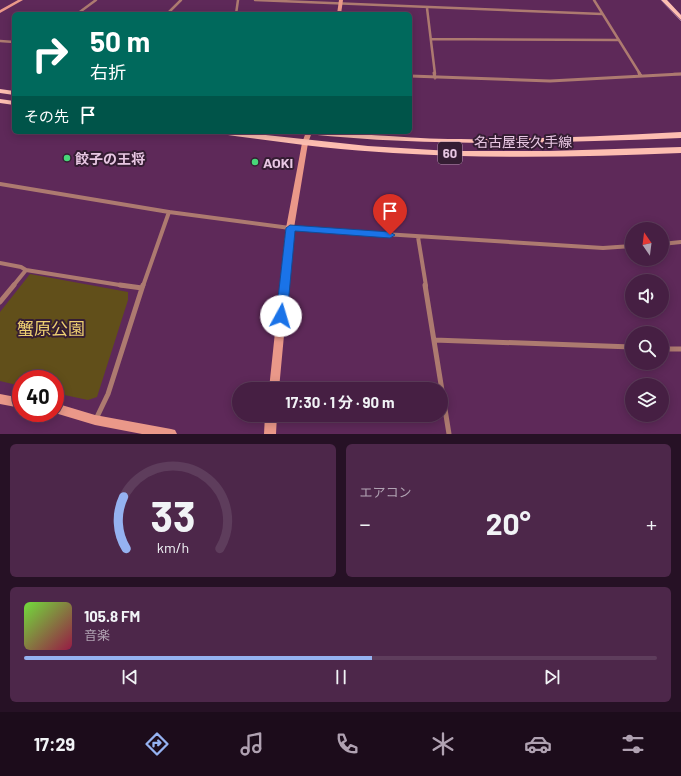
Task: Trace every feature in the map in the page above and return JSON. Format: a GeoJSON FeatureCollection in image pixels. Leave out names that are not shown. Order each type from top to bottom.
{"type":"FeatureCollection","features":[{"type":"Feature","properties":{"kind":"main road"},"geometry":{"type":"LineString","coordinates":[[664,0],[681,18]]}},
{"type":"Feature","properties":{"kind":"main road"},"geometry":{"type":"LineString","coordinates":[[0,91],[12,93]]}},
{"type":"Feature","properties":{"kind":"main road"},"geometry":{"type":"LineString","coordinates":[[0,101],[12,103]]}},
{"type":"Feature","properties":{"kind":"main road","name":"名古屋長久手線"},"geometry":{"type":"LineString","coordinates":[[236,134],[305,143],[416,152],[503,155],[587,154],[681,150]]}},
{"type":"Feature","properties":{"kind":"main road","name":"名古屋長久手線"},"geometry":{"type":"LineString","coordinates":[[338,134],[398,138],[495,141],[571,140],[681,135]]}},
{"type":"Feature","properties":{"kind":"street"},"geometry":{"type":"LineString","coordinates":[[0,12],[21,0]]}},
{"type":"Feature","properties":{"kind":"street"},"geometry":{"type":"LineString","coordinates":[[80,12],[96,0]]}},
{"type":"Feature","properties":{"kind":"street"},"geometry":{"type":"LineString","coordinates":[[169,12],[181,0]]}},
{"type":"Feature","properties":{"kind":"street"},"geometry":{"type":"LineString","coordinates":[[236,12],[238,0]]}},
{"type":"Feature","properties":{"kind":"street"},"geometry":{"type":"LineString","coordinates":[[255,0],[341,2],[427,8],[602,14]]}},
{"type":"Feature","properties":{"kind":"street"},"geometry":{"type":"LineString","coordinates":[[594,0],[641,76]]}},
{"type":"Feature","properties":{"kind":"street"},"geometry":{"type":"LineString","coordinates":[[339,12],[341,2]]}},
{"type":"Feature","properties":{"kind":"street"},"geometry":{"type":"LineString","coordinates":[[427,8],[435,78]]}},
{"type":"Feature","properties":{"kind":"street"},"geometry":{"type":"LineString","coordinates":[[431,39],[618,40]]}},
{"type":"Feature","properties":{"kind":"street"},"geometry":{"type":"LineString","coordinates":[[0,41],[12,42]]}},
{"type":"Feature","properties":{"kind":"street"},"geometry":{"type":"LineString","coordinates":[[412,76],[550,81],[681,74]]}},
{"type":"Feature","properties":{"kind":"street"},"geometry":{"type":"LineString","coordinates":[[275,382],[290,228],[307,134]]}},
{"type":"Feature","properties":{"kind":"street"},"geometry":{"type":"LineString","coordinates":[[0,184],[169,212],[290,228],[603,248],[625,246]]}},
{"type":"Feature","properties":{"kind":"street"},"geometry":{"type":"LineString","coordinates":[[95,420],[108,394],[142,288],[169,212]]}},
{"type":"Feature","properties":{"kind":"street"},"geometry":{"type":"LineString","coordinates":[[418,237],[449,434]]}},
{"type":"Feature","properties":{"kind":"street"},"geometry":{"type":"LineString","coordinates":[[669,243],[681,242]]}},
{"type":"Feature","properties":{"kind":"street"},"geometry":{"type":"LineString","coordinates":[[0,263],[21,267],[26,270],[142,288]]}},
{"type":"Feature","properties":{"kind":"street"},"geometry":{"type":"LineString","coordinates":[[0,302],[26,270]]}},
{"type":"Feature","properties":{"kind":"street"},"geometry":{"type":"LineString","coordinates":[[434,340],[625,348]]}},
{"type":"Feature","properties":{"kind":"street"},"geometry":{"type":"LineString","coordinates":[[669,349],[681,350]]}},
{"type":"Feature","properties":{"kind":"street"},"geometry":{"type":"LineString","coordinates":[[0,399],[12,401]]}},
{"type":"Feature","properties":{"kind":"street"},"geometry":{"type":"LineString","coordinates":[[64,411],[95,420],[171,434]]}},
{"type":"Feature","properties":{"kind":"street"},"geometry":{"type":"LineString","coordinates":[[270,434],[271,422]]}},
{"type":"Feature","properties":{"kind":"green space","name":"蟹原公園"},"geometry":{"type":"Polygon","coordinates":[[[30,274],[128,292],[128,300],[97,397],[88,400],[64,395],[64,370],[12,370],[12,384],[0,381],[0,312],[30,274]]]}},
{"type":"Feature","properties":{"kind":"tram line"},"geometry":{"type":"LineString","coordinates":[[661,0],[681,21]]}},
{"type":"Feature","properties":{"kind":"place","name":"餃子の王将"},"geometry":{"type":"Point","coordinates":[67,158]}},
{"type":"Feature","properties":{"kind":"place","name":"AOKI"},"geometry":{"type":"Point","coordinates":[255,162]}},
{"type":"Feature","properties":{"kind":"route"},"geometry":{"type":"LineString","coordinates":[[281,316],[290,228],[390,235]]}}]}
